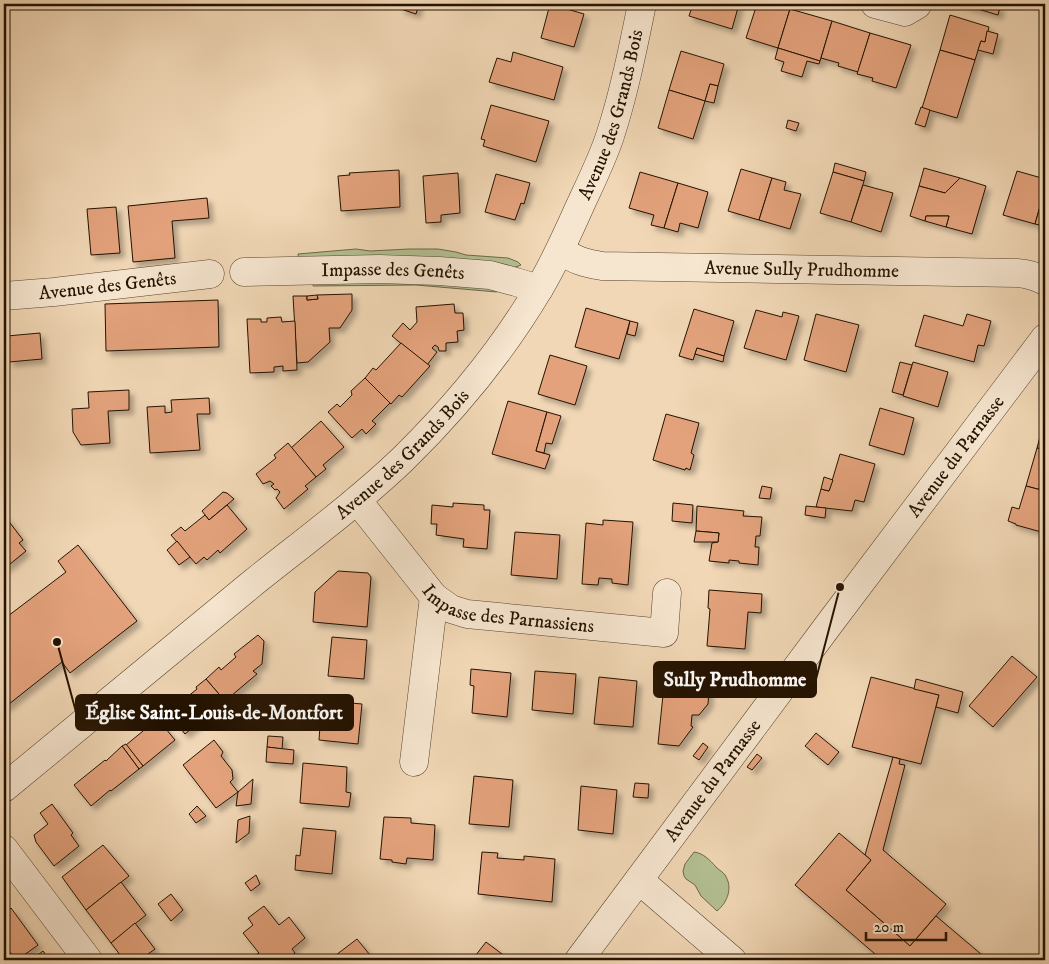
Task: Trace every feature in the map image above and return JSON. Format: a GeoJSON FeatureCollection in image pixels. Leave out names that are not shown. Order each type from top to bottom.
{"type":"FeatureCollection","features":[{"type":"Feature","properties":{"kind":"street","name":"Avenue des Grands Bois"},"geometry":{"type":"LineString","coordinates":[[4,788],[357,500],[402,460],[455,404],[480,374],[539,289],[560,250],[593,178],[609,138],[620,100],[642,4]]}},
{"type":"Feature","properties":{"kind":"street"},"geometry":{"type":"LineString","coordinates":[[876,4],[905,12],[917,5]]}},
{"type":"Feature","properties":{"kind":"street","name":"Avenue Sully Prudhomme"},"geometry":{"type":"LineString","coordinates":[[560,250],[572,259],[586,264],[602,266],[1028,274],[1037,276],[1045,281]]}},
{"type":"Feature","properties":{"kind":"street","name":"Impasse des Genêts"},"geometry":{"type":"LineString","coordinates":[[244,272],[379,269],[439,271],[490,276],[539,289]]}},
{"type":"Feature","properties":{"kind":"street","name":"Avenue des Genêts"},"geometry":{"type":"LineString","coordinates":[[4,296],[210,274]]}},
{"type":"Feature","properties":{"kind":"street","name":"Avenue du Parnasse"},"geometry":{"type":"LineString","coordinates":[[579,960],[1045,338]]}},
{"type":"Feature","properties":{"kind":"street","name":"Impasse des Parnassiens"},"geometry":{"type":"LineString","coordinates":[[357,500],[434,597],[451,609],[467,614],[664,634],[667,593]]}},
{"type":"Feature","properties":{"kind":"street"},"geometry":{"type":"LineString","coordinates":[[414,762],[434,597]]}},
{"type":"Feature","properties":{"kind":"street"},"geometry":{"type":"LineString","coordinates":[[4,849],[88,960]]}},
{"type":"Feature","properties":{"kind":"street"},"geometry":{"type":"LineString","coordinates":[[639,880],[732,960]]}},
{"type":"Feature","properties":{"kind":"green space"},"geometry":{"type":"Polygon","coordinates":[[[356,249],[370,251],[438,249],[466,255],[508,258],[521,265],[513,268],[299,262],[298,254],[356,249]]]}},
{"type":"Feature","properties":{"kind":"green space"},"geometry":{"type":"Polygon","coordinates":[[[313,280],[471,282],[497,292],[416,285],[313,286],[313,280]]]}},
{"type":"Feature","properties":{"kind":"green space"},"geometry":{"type":"Polygon","coordinates":[[[694,852],[709,859],[724,874],[729,884],[726,899],[717,911],[701,896],[695,885],[684,876],[685,864],[694,852]]]}},
{"type":"Feature","properties":{"kind":"building"},"geometry":{"type":"Polygon","coordinates":[[[400,4],[419,4],[416,14],[401,9],[400,4]]]}},
{"type":"Feature","properties":{"kind":"building"},"geometry":{"type":"Polygon","coordinates":[[[550,4],[584,14],[574,47],[541,38],[550,4]]]}},
{"type":"Feature","properties":{"kind":"building"},"geometry":{"type":"Polygon","coordinates":[[[693,4],[739,4],[732,29],[689,16],[693,4]]]}},
{"type":"Feature","properties":{"kind":"building"},"geometry":{"type":"Polygon","coordinates":[[[757,4],[773,4],[790,9],[778,48],[746,38],[757,4]]]}},
{"type":"Feature","properties":{"kind":"building"},"geometry":{"type":"Polygon","coordinates":[[[961,4],[990,4],[1000,7],[998,15],[961,4]]]}},
{"type":"Feature","properties":{"kind":"building"},"geometry":{"type":"Polygon","coordinates":[[[790,9],[832,21],[820,61],[778,48],[790,9]]]}},
{"type":"Feature","properties":{"kind":"building"},"geometry":{"type":"Polygon","coordinates":[[[950,15],[989,27],[985,42],[981,41],[975,60],[940,50],[950,15]]]}},
{"type":"Feature","properties":{"kind":"building"},"geometry":{"type":"Polygon","coordinates":[[[832,21],[870,33],[858,72],[838,66],[839,63],[821,58],[832,21]]]}},
{"type":"Feature","properties":{"kind":"building"},"geometry":{"type":"Polygon","coordinates":[[[987,31],[998,34],[993,54],[978,50],[981,41],[985,42],[987,31]]]}},
{"type":"Feature","properties":{"kind":"building"},"geometry":{"type":"Polygon","coordinates":[[[870,33],[911,45],[896,88],[872,81],[873,78],[857,74],[870,33]]]}},
{"type":"Feature","properties":{"kind":"building"},"geometry":{"type":"Polygon","coordinates":[[[778,48],[820,61],[819,64],[807,61],[802,77],[781,71],[784,62],[775,59],[778,48]]]}},
{"type":"Feature","properties":{"kind":"building"},"geometry":{"type":"Polygon","coordinates":[[[940,50],[975,60],[957,118],[922,108],[940,50]]]}},
{"type":"Feature","properties":{"kind":"building"},"geometry":{"type":"Polygon","coordinates":[[[681,51],[724,64],[718,86],[710,84],[705,101],[669,90],[681,51]]]}},
{"type":"Feature","properties":{"kind":"building"},"geometry":{"type":"Polygon","coordinates":[[[513,52],[563,67],[554,100],[489,82],[497,58],[511,62],[513,52]]]}},
{"type":"Feature","properties":{"kind":"building"},"geometry":{"type":"Polygon","coordinates":[[[710,84],[718,86],[714,103],[705,101],[710,84]]]}},
{"type":"Feature","properties":{"kind":"building"},"geometry":{"type":"Polygon","coordinates":[[[669,90],[705,101],[693,139],[658,128],[669,90]]]}},
{"type":"Feature","properties":{"kind":"building"},"geometry":{"type":"Polygon","coordinates":[[[491,105],[549,121],[536,162],[483,146],[485,140],[481,139],[491,105]]]}},
{"type":"Feature","properties":{"kind":"building"},"geometry":{"type":"Polygon","coordinates":[[[921,107],[930,110],[925,127],[915,124],[921,107]]]}},
{"type":"Feature","properties":{"kind":"building"},"geometry":{"type":"Polygon","coordinates":[[[788,120],[799,123],[796,131],[786,128],[788,120]]]}},
{"type":"Feature","properties":{"kind":"building"},"geometry":{"type":"Polygon","coordinates":[[[835,163],[866,172],[864,181],[833,172],[835,163]]]}},
{"type":"Feature","properties":{"kind":"building"},"geometry":{"type":"Polygon","coordinates":[[[924,168],[960,178],[945,193],[919,186],[924,168]]]}},
{"type":"Feature","properties":{"kind":"building"},"geometry":{"type":"Polygon","coordinates":[[[741,169],[772,178],[759,220],[728,211],[741,169]]]}},
{"type":"Feature","properties":{"kind":"building"},"geometry":{"type":"Polygon","coordinates":[[[399,170],[400,207],[341,211],[338,176],[350,175],[349,173],[399,170]]]}},
{"type":"Feature","properties":{"kind":"building"},"geometry":{"type":"Polygon","coordinates":[[[1017,171],[1045,179],[1045,189],[1035,224],[1003,215],[1017,171]]]}},
{"type":"Feature","properties":{"kind":"building"},"geometry":{"type":"Polygon","coordinates":[[[640,172],[678,183],[664,228],[651,225],[654,215],[629,208],[640,172]]]}},
{"type":"Feature","properties":{"kind":"building"},"geometry":{"type":"Polygon","coordinates":[[[833,172],[864,181],[851,222],[820,213],[833,172]]]}},
{"type":"Feature","properties":{"kind":"building"},"geometry":{"type":"Polygon","coordinates":[[[458,173],[460,213],[441,215],[441,222],[426,223],[423,176],[458,173]]]}},
{"type":"Feature","properties":{"kind":"building"},"geometry":{"type":"Polygon","coordinates":[[[496,174],[530,183],[524,204],[521,203],[515,220],[485,212],[496,174]]]}},
{"type":"Feature","properties":{"kind":"building"},"geometry":{"type":"Polygon","coordinates":[[[772,178],[786,182],[784,190],[801,194],[790,229],[759,220],[772,178]]]}},
{"type":"Feature","properties":{"kind":"building"},"geometry":{"type":"Polygon","coordinates":[[[960,178],[986,186],[972,234],[946,227],[949,216],[926,216],[925,221],[910,216],[919,186],[945,193],[960,178]]]}},
{"type":"Feature","properties":{"kind":"building"},"geometry":{"type":"Polygon","coordinates":[[[678,183],[708,192],[698,228],[680,223],[678,232],[664,228],[678,183]]]}},
{"type":"Feature","properties":{"kind":"building"},"geometry":{"type":"Polygon","coordinates":[[[863,185],[893,193],[881,232],[851,222],[863,185]]]}},
{"type":"Feature","properties":{"kind":"building"},"geometry":{"type":"Polygon","coordinates":[[[1045,189],[1045,226],[1035,224],[1045,189]]]}},
{"type":"Feature","properties":{"kind":"building"},"geometry":{"type":"Polygon","coordinates":[[[207,198],[209,218],[172,221],[175,258],[133,262],[128,206],[207,198]]]}},
{"type":"Feature","properties":{"kind":"building"},"geometry":{"type":"Polygon","coordinates":[[[116,207],[120,253],[91,255],[87,209],[116,207]]]}},
{"type":"Feature","properties":{"kind":"building"},"geometry":{"type":"Polygon","coordinates":[[[926,216],[949,216],[946,227],[925,221],[926,216]]]}},
{"type":"Feature","properties":{"kind":"building"},"geometry":{"type":"Polygon","coordinates":[[[352,294],[352,310],[340,328],[329,328],[330,342],[308,362],[297,363],[293,296],[307,296],[307,300],[318,299],[317,295],[352,294]]]}},
{"type":"Feature","properties":{"kind":"building"},"geometry":{"type":"Polygon","coordinates":[[[317,295],[318,299],[307,300],[307,296],[317,295]]]}},
{"type":"Feature","properties":{"kind":"building"},"geometry":{"type":"Polygon","coordinates":[[[218,300],[219,347],[106,351],[105,304],[218,300]]]}},
{"type":"Feature","properties":{"kind":"building"},"geometry":{"type":"Polygon","coordinates":[[[454,304],[455,313],[463,313],[464,330],[457,331],[458,342],[446,343],[446,351],[439,351],[435,345],[432,348],[437,352],[427,365],[392,336],[403,323],[410,330],[417,322],[416,307],[454,304]]]}},
{"type":"Feature","properties":{"kind":"building"},"geometry":{"type":"Polygon","coordinates":[[[586,308],[630,321],[619,359],[575,347],[586,308]]]}},
{"type":"Feature","properties":{"kind":"building"},"geometry":{"type":"Polygon","coordinates":[[[694,309],[734,321],[724,356],[697,348],[693,360],[679,356],[694,309]]]}},
{"type":"Feature","properties":{"kind":"building"},"geometry":{"type":"Polygon","coordinates":[[[756,310],[782,317],[783,312],[799,316],[786,360],[744,348],[756,310]]]}},
{"type":"Feature","properties":{"kind":"building"},"geometry":{"type":"Polygon","coordinates":[[[816,314],[859,325],[846,372],[804,360],[816,314]]]}},
{"type":"Feature","properties":{"kind":"building"},"geometry":{"type":"Polygon","coordinates":[[[967,314],[991,321],[984,346],[978,345],[974,362],[915,346],[924,315],[963,326],[967,314]]]}},
{"type":"Feature","properties":{"kind":"building"},"geometry":{"type":"Polygon","coordinates":[[[281,317],[282,322],[295,321],[297,370],[283,371],[283,366],[274,367],[274,372],[250,373],[247,319],[261,319],[261,322],[267,322],[267,318],[281,317]]]}},
{"type":"Feature","properties":{"kind":"building"},"geometry":{"type":"Polygon","coordinates":[[[630,321],[638,323],[635,336],[627,334],[630,321]]]}},
{"type":"Feature","properties":{"kind":"building"},"geometry":{"type":"Polygon","coordinates":[[[40,333],[42,359],[9,362],[7,336],[40,333]]]}},
{"type":"Feature","properties":{"kind":"building"},"geometry":{"type":"Polygon","coordinates":[[[401,343],[430,366],[402,397],[399,395],[391,404],[365,378],[373,368],[376,370],[401,343]]]}},
{"type":"Feature","properties":{"kind":"building"},"geometry":{"type":"Polygon","coordinates":[[[697,348],[724,356],[723,362],[695,354],[697,348]]]}},
{"type":"Feature","properties":{"kind":"building"},"geometry":{"type":"Polygon","coordinates":[[[550,355],[587,366],[575,405],[538,394],[550,355]]]}},
{"type":"Feature","properties":{"kind":"building"},"geometry":{"type":"Polygon","coordinates":[[[900,362],[912,365],[903,395],[892,392],[900,362]]]}},
{"type":"Feature","properties":{"kind":"building"},"geometry":{"type":"Polygon","coordinates":[[[913,362],[948,372],[938,407],[903,396],[913,362]]]}},
{"type":"Feature","properties":{"kind":"building"},"geometry":{"type":"Polygon","coordinates":[[[365,378],[390,403],[372,421],[376,424],[366,434],[362,429],[352,438],[328,412],[337,404],[340,407],[352,395],[351,391],[365,378]]]}},
{"type":"Feature","properties":{"kind":"building"},"geometry":{"type":"Polygon","coordinates":[[[129,390],[129,410],[108,411],[110,443],[81,445],[73,432],[72,409],[89,408],[88,392],[129,390]]]}},
{"type":"Feature","properties":{"kind":"building"},"geometry":{"type":"Polygon","coordinates":[[[209,398],[210,414],[197,414],[200,450],[150,453],[147,407],[165,406],[165,413],[172,412],[171,400],[209,398]]]}},
{"type":"Feature","properties":{"kind":"building"},"geometry":{"type":"Polygon","coordinates":[[[508,401],[547,412],[536,451],[550,455],[545,469],[492,454],[508,401]]]}},
{"type":"Feature","properties":{"kind":"building"},"geometry":{"type":"Polygon","coordinates":[[[880,408],[914,418],[904,455],[869,445],[880,408]]]}},
{"type":"Feature","properties":{"kind":"building"},"geometry":{"type":"Polygon","coordinates":[[[547,412],[561,416],[552,444],[546,443],[544,453],[536,451],[547,412]]]}},
{"type":"Feature","properties":{"kind":"building"},"geometry":{"type":"Polygon","coordinates":[[[666,414],[699,423],[691,453],[694,455],[690,470],[653,460],[666,414]]]}},
{"type":"Feature","properties":{"kind":"building"},"geometry":{"type":"Polygon","coordinates":[[[1045,418],[1045,450],[1037,448],[1045,418]]]}},
{"type":"Feature","properties":{"kind":"building"},"geometry":{"type":"Polygon","coordinates":[[[321,421],[344,447],[323,465],[326,469],[316,477],[291,448],[321,421]]]}},
{"type":"Feature","properties":{"kind":"building"},"geometry":{"type":"Polygon","coordinates":[[[288,443],[316,477],[305,486],[308,489],[284,509],[276,498],[280,492],[271,486],[274,484],[270,481],[263,484],[256,474],[276,458],[274,455],[288,443]]]}},
{"type":"Feature","properties":{"kind":"building"},"geometry":{"type":"Polygon","coordinates":[[[1037,448],[1045,450],[1045,491],[1026,486],[1037,448]]]}},
{"type":"Feature","properties":{"kind":"building"},"geometry":{"type":"Polygon","coordinates":[[[840,454],[875,464],[864,502],[855,500],[852,511],[816,507],[821,489],[829,491],[840,454]]]}},
{"type":"Feature","properties":{"kind":"building"},"geometry":{"type":"Polygon","coordinates":[[[824,477],[833,480],[829,491],[821,489],[824,477]]]}},
{"type":"Feature","properties":{"kind":"building"},"geometry":{"type":"Polygon","coordinates":[[[762,486],[772,488],[770,499],[759,498],[762,486]]]}},
{"type":"Feature","properties":{"kind":"building"},"geometry":{"type":"Polygon","coordinates":[[[1026,486],[1045,491],[1045,533],[1008,521],[1012,507],[1019,509],[1026,486]]]}},
{"type":"Feature","properties":{"kind":"building"},"geometry":{"type":"Polygon","coordinates":[[[223,492],[234,499],[209,520],[202,511],[223,492]]]}},
{"type":"Feature","properties":{"kind":"building"},"geometry":{"type":"Polygon","coordinates":[[[453,503],[484,505],[484,510],[490,510],[487,549],[463,547],[464,539],[436,535],[437,524],[431,524],[432,505],[453,507],[453,503]]]}},
{"type":"Feature","properties":{"kind":"building"},"geometry":{"type":"Polygon","coordinates":[[[673,503],[693,505],[692,523],[672,521],[673,503]]]}},
{"type":"Feature","properties":{"kind":"building"},"geometry":{"type":"Polygon","coordinates":[[[227,505],[247,529],[220,553],[218,550],[207,560],[204,557],[196,564],[171,535],[181,527],[185,531],[205,515],[209,520],[227,505]]]}},
{"type":"Feature","properties":{"kind":"building"},"geometry":{"type":"Polygon","coordinates":[[[697,506],[744,511],[743,516],[762,517],[760,536],[756,536],[755,547],[759,547],[758,565],[729,560],[729,563],[709,561],[712,543],[718,542],[719,533],[696,531],[697,506]]]}},
{"type":"Feature","properties":{"kind":"building"},"geometry":{"type":"Polygon","coordinates":[[[806,506],[826,508],[825,518],[805,515],[806,506]]]}},
{"type":"Feature","properties":{"kind":"building"},"geometry":{"type":"Polygon","coordinates":[[[4,515],[23,540],[19,543],[26,551],[4,569],[4,515]]]}},
{"type":"Feature","properties":{"kind":"building"},"geometry":{"type":"Polygon","coordinates":[[[603,520],[633,522],[628,585],[612,583],[612,579],[599,578],[598,585],[582,584],[586,523],[603,525],[603,520]]]}},
{"type":"Feature","properties":{"kind":"building"},"geometry":{"type":"Polygon","coordinates":[[[696,531],[719,533],[718,542],[694,542],[696,531]]]}},
{"type":"Feature","properties":{"kind":"building"},"geometry":{"type":"Polygon","coordinates":[[[515,532],[560,535],[557,579],[511,575],[515,532]]]}},
{"type":"Feature","properties":{"kind":"building"},"geometry":{"type":"Polygon","coordinates":[[[177,541],[190,557],[179,565],[167,550],[177,541]]]}},
{"type":"Feature","properties":{"kind":"building"},"geometry":{"type":"Polygon","coordinates":[[[78,545],[137,621],[70,673],[62,662],[4,708],[4,619],[66,572],[58,561],[78,545]]]}},
{"type":"Feature","properties":{"kind":"building"},"geometry":{"type":"Polygon","coordinates":[[[338,571],[368,573],[371,577],[367,627],[313,622],[315,592],[338,571]]]}},
{"type":"Feature","properties":{"kind":"building"},"geometry":{"type":"Polygon","coordinates":[[[709,590],[762,594],[761,613],[748,612],[745,649],[707,646],[710,609],[708,608],[709,590]]]}},
{"type":"Feature","properties":{"kind":"building"},"geometry":{"type":"Polygon","coordinates":[[[258,635],[264,641],[262,664],[253,671],[257,674],[225,701],[206,679],[219,667],[221,670],[236,657],[234,654],[258,635]]]}},
{"type":"Feature","properties":{"kind":"building"},"geometry":{"type":"Polygon","coordinates":[[[332,637],[367,640],[364,679],[328,676],[332,637]]]}},
{"type":"Feature","properties":{"kind":"building"},"geometry":{"type":"Polygon","coordinates":[[[1012,656],[1037,677],[993,727],[969,706],[1012,656]]]}},
{"type":"Feature","properties":{"kind":"building"},"geometry":{"type":"Polygon","coordinates":[[[471,669],[511,673],[507,717],[472,713],[474,686],[470,685],[471,669]]]}},
{"type":"Feature","properties":{"kind":"building"},"geometry":{"type":"Polygon","coordinates":[[[535,671],[576,674],[573,714],[532,710],[535,671]]]}},
{"type":"Feature","properties":{"kind":"building"},"geometry":{"type":"Polygon","coordinates":[[[665,675],[710,679],[708,704],[699,715],[692,715],[691,726],[693,727],[679,746],[658,744],[665,675]]]}},
{"type":"Feature","properties":{"kind":"building"},"geometry":{"type":"Polygon","coordinates":[[[599,677],[637,681],[633,727],[594,724],[599,677]]]}},
{"type":"Feature","properties":{"kind":"building"},"geometry":{"type":"Polygon","coordinates":[[[871,677],[939,695],[921,764],[852,747],[871,677]]]}},
{"type":"Feature","properties":{"kind":"building"},"geometry":{"type":"Polygon","coordinates":[[[206,679],[225,701],[185,734],[166,710],[179,700],[181,702],[206,679]]]}},
{"type":"Feature","properties":{"kind":"building"},"geometry":{"type":"Polygon","coordinates":[[[916,679],[963,692],[958,713],[936,707],[939,695],[914,689],[916,679]]]}},
{"type":"Feature","properties":{"kind":"building"},"geometry":{"type":"Polygon","coordinates":[[[329,701],[362,704],[358,744],[319,740],[320,726],[327,726],[329,701]]]}},
{"type":"Feature","properties":{"kind":"building"},"geometry":{"type":"Polygon","coordinates":[[[157,718],[175,740],[143,766],[126,745],[143,731],[142,729],[157,718]]]}},
{"type":"Feature","properties":{"kind":"building"},"geometry":{"type":"Polygon","coordinates":[[[816,733],[839,752],[828,765],[805,746],[816,733]]]}},
{"type":"Feature","properties":{"kind":"building"},"geometry":{"type":"Polygon","coordinates":[[[268,736],[283,737],[282,749],[267,747],[268,736]]]}},
{"type":"Feature","properties":{"kind":"building"},"geometry":{"type":"Polygon","coordinates":[[[214,740],[223,752],[221,756],[232,770],[233,779],[230,782],[238,792],[216,808],[183,765],[214,740]]]}},
{"type":"Feature","properties":{"kind":"building"},"geometry":{"type":"Polygon","coordinates":[[[703,743],[708,747],[699,760],[693,756],[703,743]]]}},
{"type":"Feature","properties":{"kind":"building"},"geometry":{"type":"Polygon","coordinates":[[[126,744],[143,766],[139,769],[122,746],[126,744]]]}},
{"type":"Feature","properties":{"kind":"building"},"geometry":{"type":"Polygon","coordinates":[[[122,746],[139,769],[91,806],[74,785],[106,761],[122,746]]]}},
{"type":"Feature","properties":{"kind":"building"},"geometry":{"type":"Polygon","coordinates":[[[267,747],[294,750],[293,764],[266,762],[267,747]]]}},
{"type":"Feature","properties":{"kind":"building"},"geometry":{"type":"Polygon","coordinates":[[[757,754],[762,758],[752,770],[747,767],[757,754]]]}},
{"type":"Feature","properties":{"kind":"building"},"geometry":{"type":"Polygon","coordinates":[[[893,757],[900,759],[899,764],[905,765],[883,850],[946,904],[910,946],[846,890],[871,860],[865,855],[893,757]]]}},
{"type":"Feature","properties":{"kind":"building"},"geometry":{"type":"Polygon","coordinates":[[[303,763],[347,767],[346,792],[351,793],[349,807],[300,803],[303,763]]]}},
{"type":"Feature","properties":{"kind":"building"},"geometry":{"type":"Polygon","coordinates":[[[474,776],[513,780],[509,827],[469,824],[474,776]]]}},
{"type":"Feature","properties":{"kind":"building"},"geometry":{"type":"Polygon","coordinates":[[[253,779],[251,804],[236,806],[238,792],[253,779]]]}},
{"type":"Feature","properties":{"kind":"building"},"geometry":{"type":"Polygon","coordinates":[[[635,783],[649,784],[648,798],[633,797],[635,783]]]}},
{"type":"Feature","properties":{"kind":"building"},"geometry":{"type":"Polygon","coordinates":[[[581,786],[617,790],[613,834],[578,830],[581,786]]]}},
{"type":"Feature","properties":{"kind":"building"},"geometry":{"type":"Polygon","coordinates":[[[52,804],[73,833],[71,835],[79,846],[54,866],[36,842],[34,835],[48,824],[40,813],[52,804]]]}},
{"type":"Feature","properties":{"kind":"building"},"geometry":{"type":"Polygon","coordinates":[[[197,806],[206,816],[196,823],[189,814],[197,806]]]}},
{"type":"Feature","properties":{"kind":"building"},"geometry":{"type":"Polygon","coordinates":[[[250,816],[249,833],[236,843],[238,820],[250,816]]]}},
{"type":"Feature","properties":{"kind":"building"},"geometry":{"type":"Polygon","coordinates":[[[384,817],[411,818],[411,823],[435,825],[433,860],[407,858],[406,864],[380,859],[384,817]]]}},
{"type":"Feature","properties":{"kind":"building"},"geometry":{"type":"Polygon","coordinates":[[[303,828],[336,831],[332,874],[295,870],[296,855],[300,856],[303,828]]]}},
{"type":"Feature","properties":{"kind":"building"},"geometry":{"type":"Polygon","coordinates":[[[839,833],[871,860],[846,890],[910,946],[936,916],[988,960],[882,960],[795,885],[839,833]]]}},
{"type":"Feature","properties":{"kind":"building"},"geometry":{"type":"Polygon","coordinates":[[[103,845],[129,876],[86,910],[62,877],[103,845]]]}},
{"type":"Feature","properties":{"kind":"building"},"geometry":{"type":"Polygon","coordinates":[[[482,852],[498,853],[497,858],[524,860],[524,856],[555,859],[552,902],[478,894],[482,852]]]}},
{"type":"Feature","properties":{"kind":"building"},"geometry":{"type":"Polygon","coordinates":[[[256,875],[260,884],[251,891],[245,883],[256,875]]]}},
{"type":"Feature","properties":{"kind":"building"},"geometry":{"type":"Polygon","coordinates":[[[121,882],[146,915],[111,943],[86,910],[121,882]]]}},
{"type":"Feature","properties":{"kind":"building"},"geometry":{"type":"Polygon","coordinates":[[[171,894],[183,910],[171,921],[158,904],[171,894]]]}},
{"type":"Feature","properties":{"kind":"building"},"geometry":{"type":"Polygon","coordinates":[[[264,906],[279,925],[289,917],[305,938],[292,949],[295,953],[286,960],[262,960],[257,954],[259,953],[243,933],[253,925],[248,918],[264,906]]]}},
{"type":"Feature","properties":{"kind":"building"},"geometry":{"type":"Polygon","coordinates":[[[11,908],[38,945],[17,960],[4,945],[4,914],[11,908]]]}},
{"type":"Feature","properties":{"kind":"building"},"geometry":{"type":"Polygon","coordinates":[[[135,923],[155,949],[140,960],[124,960],[111,943],[135,923]]]}},
{"type":"Feature","properties":{"kind":"building"},"geometry":{"type":"Polygon","coordinates":[[[357,939],[374,960],[334,960],[332,958],[357,939]]]}},
{"type":"Feature","properties":{"kind":"building"},"geometry":{"type":"Polygon","coordinates":[[[486,942],[510,960],[472,960],[486,942]]]}},
{"type":"Feature","properties":{"kind":"building"},"geometry":{"type":"Polygon","coordinates":[[[43,951],[50,960],[31,960],[43,951]]]}},
{"type":"Feature","properties":{"kind":"building"},"geometry":{"type":"Polygon","coordinates":[[[652,954],[661,960],[648,960],[652,954]]]}},
{"type":"Feature","properties":{"kind":"place","name":"Sully Prudhomme"},"geometry":{"type":"Point","coordinates":[840,587]}},
{"type":"Feature","properties":{"kind":"place","name":"Église Saint-Louis-de-Montfort"},"geometry":{"type":"Point","coordinates":[57,642]}}]}
